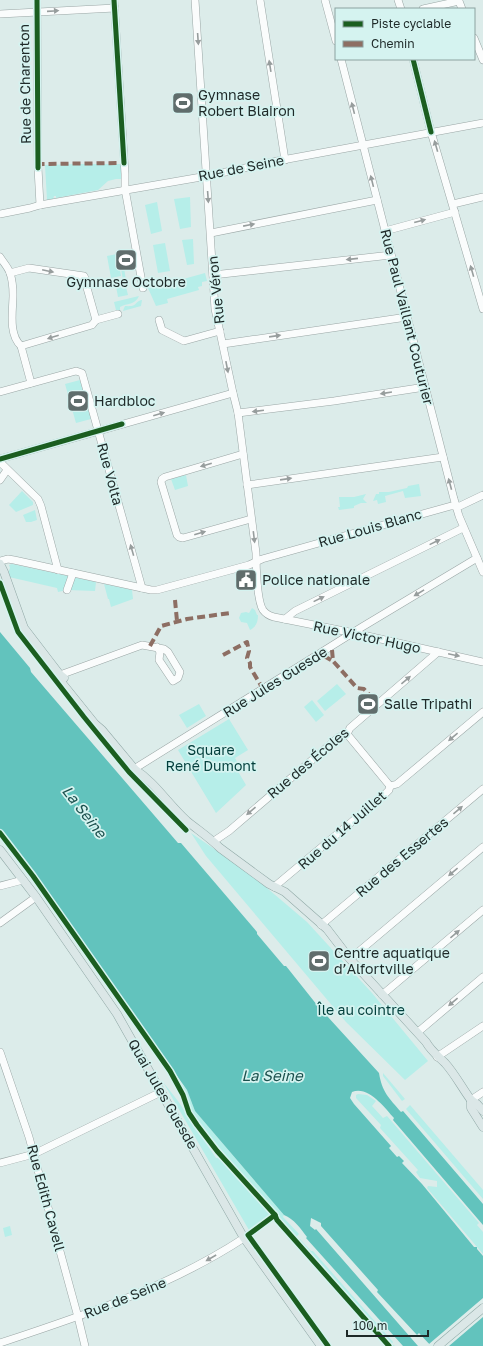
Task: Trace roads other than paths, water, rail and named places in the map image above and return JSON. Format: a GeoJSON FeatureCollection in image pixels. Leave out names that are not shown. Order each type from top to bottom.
{"type":"FeatureCollection","features":[{"type":"Feature","properties":{"kind":"main road"},"geometry":{"type":"LineString","coordinates":[[0,563],[24,628],[60,675],[62,683],[95,724],[102,730],[134,768],[146,776],[187,820],[214,841],[220,848],[274,887],[285,892],[321,925],[324,932],[418,1032],[457,1085],[462,1087],[471,1100],[483,1111]]}},
{"type":"Feature","properties":{"kind":"main road"},"geometry":{"type":"LineString","coordinates":[[0,575],[21,629],[44,659],[49,661]]}},
{"type":"Feature","properties":{"kind":"main road","name":"Quai Jules Guesde"},"geometry":{"type":"LineString","coordinates":[[0,851],[36,897],[117,1014],[244,1238],[319,1345]]}},
{"type":"Feature","properties":{"kind":"main road"},"geometry":{"type":"LineString","coordinates":[[385,998],[389,1006],[421,1042],[429,1047]]}},
{"type":"Feature","properties":{"kind":"main road"},"geometry":{"type":"LineString","coordinates":[[471,1100],[471,1108],[483,1127]]}},
{"type":"Feature","properties":{"kind":"main road"},"geometry":{"type":"LineString","coordinates":[[438,1346],[483,1308]]}},
{"type":"Feature","properties":{"kind":"street","name":"Rue de Charenton"},"geometry":{"type":"LineString","coordinates":[[37,0],[38,168],[40,205]]}},
{"type":"Feature","properties":{"kind":"street","name":"Rue Véron"},"geometry":{"type":"LineString","coordinates":[[195,0],[215,308],[238,413],[256,554],[260,601]]}},
{"type":"Feature","properties":{"kind":"street"},"geometry":{"type":"LineString","coordinates":[[260,0],[285,160]]}},
{"type":"Feature","properties":{"kind":"street"},"geometry":{"type":"LineString","coordinates":[[325,0],[335,37]]}},
{"type":"Feature","properties":{"kind":"street"},"geometry":{"type":"LineString","coordinates":[[428,8],[459,1],[462,8]]}},
{"type":"Feature","properties":{"kind":"street"},"geometry":{"type":"LineString","coordinates":[[0,14],[36,13],[114,4],[125,189],[143,288]]}},
{"type":"Feature","properties":{"kind":"street"},"geometry":{"type":"LineString","coordinates":[[475,40],[483,60]]}},
{"type":"Feature","properties":{"kind":"street","name":"Rue Paul Vaillant Couturier"},"geometry":{"type":"LineString","coordinates":[[341,60],[456,506],[483,572]]}},
{"type":"Feature","properties":{"kind":"street"},"geometry":{"type":"LineString","coordinates":[[413,60],[431,132],[483,309]]}},
{"type":"Feature","properties":{"kind":"street","name":"Rue de Seine"},"geometry":{"type":"LineString","coordinates":[[0,214],[40,205],[206,176],[483,123]]}},
{"type":"Feature","properties":{"kind":"street"},"geometry":{"type":"LineString","coordinates":[[453,204],[483,197]]}},
{"type":"Feature","properties":{"kind":"street"},"geometry":{"type":"LineString","coordinates":[[211,233],[377,200]]}},
{"type":"Feature","properties":{"kind":"street"},"geometry":{"type":"LineString","coordinates":[[385,231],[455,212]]}},
{"type":"Feature","properties":{"kind":"street"},"geometry":{"type":"LineString","coordinates":[[213,275],[391,255]]}},
{"type":"Feature","properties":{"kind":"street"},"geometry":{"type":"LineString","coordinates":[[0,257],[10,273],[13,295],[13,328],[18,343],[21,346],[31,383]]}},
{"type":"Feature","properties":{"kind":"street"},"geometry":{"type":"LineString","coordinates":[[10,273],[29,268],[84,276],[96,320]]}},
{"type":"Feature","properties":{"kind":"street"},"geometry":{"type":"LineString","coordinates":[[21,346],[92,325],[96,320],[118,314]]}},
{"type":"Feature","properties":{"kind":"street"},"geometry":{"type":"LineString","coordinates":[[223,344],[407,317]]}},
{"type":"Feature","properties":{"kind":"street"},"geometry":{"type":"LineString","coordinates":[[159,320],[162,330],[184,341],[220,331]]}},
{"type":"Feature","properties":{"kind":"street","name":"Rue Volta"},"geometry":{"type":"LineString","coordinates":[[0,392],[76,371],[82,373],[142,588]]}},
{"type":"Feature","properties":{"kind":"street"},"geometry":{"type":"LineString","coordinates":[[238,413],[334,401],[425,386]]}},
{"type":"Feature","properties":{"kind":"street"},"geometry":{"type":"LineString","coordinates":[[0,459],[233,393]]}},
{"type":"Feature","properties":{"kind":"street"},"geometry":{"type":"LineString","coordinates":[[243,454],[162,478],[161,482],[178,537],[182,538],[251,519]]}},
{"type":"Feature","properties":{"kind":"street"},"geometry":{"type":"LineString","coordinates":[[247,485],[443,457]]}},
{"type":"Feature","properties":{"kind":"street"},"geometry":{"type":"LineString","coordinates":[[0,462],[38,500],[41,506],[58,570]]}},
{"type":"Feature","properties":{"kind":"street"},"geometry":{"type":"LineString","coordinates":[[0,480],[7,470]]}},
{"type":"Feature","properties":{"kind":"street","name":"Rue Louis Blanc"},"geometry":{"type":"LineString","coordinates":[[0,563],[8,559],[14,560],[157,590],[368,528],[451,506],[460,506],[483,495]]}},
{"type":"Feature","properties":{"kind":"street"},"geometry":{"type":"LineString","coordinates":[[285,619],[295,611],[464,528]]}},
{"type":"Feature","properties":{"kind":"street","name":"Rue Jules Guesde"},"geometry":{"type":"LineString","coordinates":[[134,768],[477,558]]}},
{"type":"Feature","properties":{"kind":"street"},"geometry":{"type":"LineString","coordinates":[[67,590],[72,573]]}},
{"type":"Feature","properties":{"kind":"street","name":"Rue Victor Hugo"},"geometry":{"type":"LineString","coordinates":[[260,601],[261,606],[269,616],[354,633],[483,662]]}},
{"type":"Feature","properties":{"kind":"street"},"geometry":{"type":"LineString","coordinates":[[60,675],[142,645],[157,647],[168,652],[180,672],[178,678],[173,681],[159,660],[160,652],[157,647]]}},
{"type":"Feature","properties":{"kind":"street","name":"Rue des Écoles"},"geometry":{"type":"LineString","coordinates":[[214,841],[229,831],[339,737],[347,734],[350,728],[438,652]]}},
{"type":"Feature","properties":{"kind":"street","name":"Rue du 14 Juillet"},"geometry":{"type":"LineString","coordinates":[[274,887],[385,794],[389,790],[390,786],[397,784],[483,712]]}},
{"type":"Feature","properties":{"kind":"street"},"geometry":{"type":"LineString","coordinates":[[347,734],[390,786]]}},
{"type":"Feature","properties":{"kind":"street","name":"Rue des Essertes"},"geometry":{"type":"LineString","coordinates":[[321,925],[483,789]]}},
{"type":"Feature","properties":{"kind":"street"},"geometry":{"type":"LineString","coordinates":[[348,956],[483,846]]}},
{"type":"Feature","properties":{"kind":"street"},"geometry":{"type":"LineString","coordinates":[[0,886],[23,880]]}},
{"type":"Feature","properties":{"kind":"street"},"geometry":{"type":"LineString","coordinates":[[0,923],[36,897]]}},
{"type":"Feature","properties":{"kind":"street"},"geometry":{"type":"LineString","coordinates":[[385,998],[483,910]]}},
{"type":"Feature","properties":{"kind":"street"},"geometry":{"type":"LineString","coordinates":[[418,1032],[483,977]]}},
{"type":"Feature","properties":{"kind":"street"},"geometry":{"type":"LineString","coordinates":[[437,1056],[483,1026]]}},
{"type":"Feature","properties":{"kind":"street","name":"Rue Edith Cavell"},"geometry":{"type":"LineString","coordinates":[[0,1052],[23,1117],[34,1154],[85,1346]]}},
{"type":"Feature","properties":{"kind":"street"},"geometry":{"type":"LineString","coordinates":[[0,1163],[34,1154],[161,1092]]}},
{"type":"Feature","properties":{"kind":"street"},"geometry":{"type":"LineString","coordinates":[[471,1100],[483,1092]]}},
{"type":"Feature","properties":{"kind":"street","name":"Rue de Seine"},"geometry":{"type":"LineString","coordinates":[[0,1343],[126,1299],[186,1272],[244,1238]]}},
{"type":"Feature","properties":{"kind":"water","name":"La Seine"},"geometry":{"type":"Polygon","coordinates":[[[0,632],[30,668],[31,672],[178,843],[181,843],[284,966],[286,966],[317,1005],[379,1073],[384,1090],[390,1099],[401,1112],[403,1111],[483,1204],[483,1225],[381,1104],[376,1099],[364,1092],[352,1092],[350,1098],[391,1146],[389,1148],[397,1157],[399,1156],[404,1161],[402,1163],[422,1184],[474,1247],[477,1247],[483,1256],[483,1346],[431,1346],[419,1333],[417,1335],[377,1292],[378,1290],[321,1226],[321,1223],[311,1218],[310,1226],[315,1230],[316,1229],[418,1346],[403,1346],[306,1238],[307,1237],[297,1224],[284,1215],[195,1111],[187,1090],[28,866],[0,830],[0,632]]]}},
{"type":"Feature","properties":{"kind":"place","name":"Gymnase Robert Blairon"},"geometry":{"type":"Point","coordinates":[183,103]}},
{"type":"Feature","properties":{"kind":"place","name":"Gymnase Octobre"},"geometry":{"type":"Point","coordinates":[126,260]}},
{"type":"Feature","properties":{"kind":"place","name":"Hardbloc"},"geometry":{"type":"Point","coordinates":[78,401]}},
{"type":"Feature","properties":{"kind":"place","name":"Police nationale"},"geometry":{"type":"Point","coordinates":[246,580]}},
{"type":"Feature","properties":{"kind":"place","name":"Salle Tripathi"},"geometry":{"type":"Point","coordinates":[368,704]}},
{"type":"Feature","properties":{"kind":"place","name":"Centre aquatique d’Alfortville"},"geometry":{"type":"Point","coordinates":[319,961]}},
{"type":"Feature","properties":{"kind":"park label","name":"Square René Dumont"},"geometry":{"type":"Point","coordinates":[211,758]}},
{"type":"Feature","properties":{"kind":"park label","name":"Île au cointre"},"geometry":{"type":"Point","coordinates":[361,1010]}}]}
